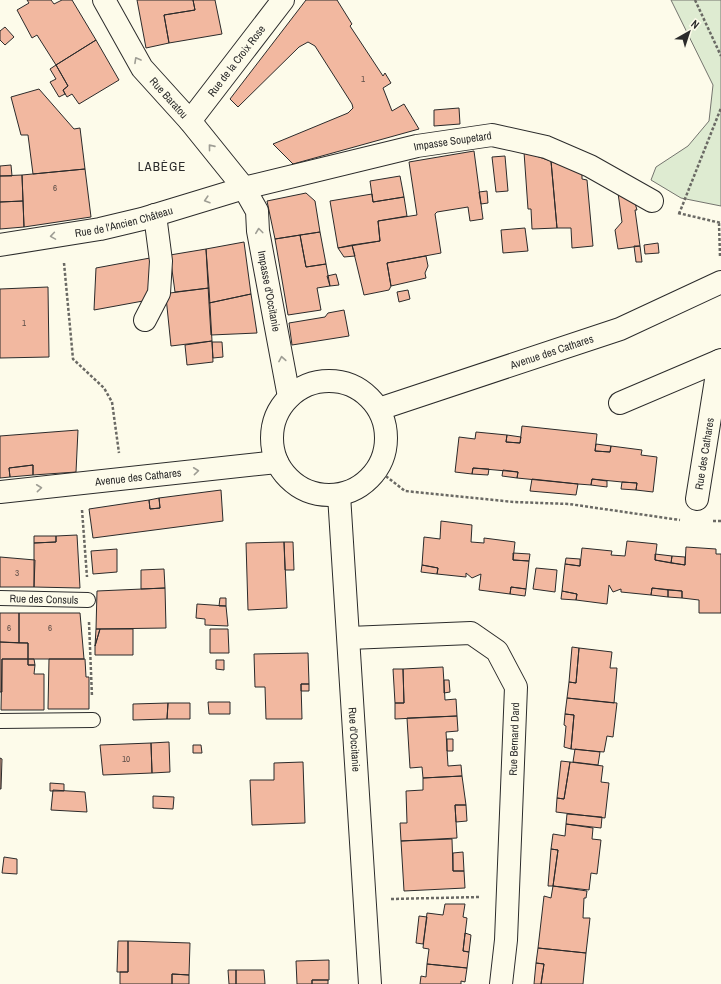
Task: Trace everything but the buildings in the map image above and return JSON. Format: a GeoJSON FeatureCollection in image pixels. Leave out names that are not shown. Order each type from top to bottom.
{"type":"FeatureCollection","features":[{"type":"Feature","properties":{"kind":"street","name":"Rue Baratou"},"geometry":{"type":"LineString","coordinates":[[104,0],[142,68],[190,121],[244,188]]}},
{"type":"Feature","properties":{"kind":"street","name":"Rue de la Croix Rose"},"geometry":{"type":"LineString","coordinates":[[190,121],[283,0]]}},
{"type":"Feature","properties":{"kind":"street","name":"Impasse Soupetard"},"geometry":{"type":"LineString","coordinates":[[244,188],[417,146],[492,135],[546,147],[590,166],[652,201]]}},
{"type":"Feature","properties":{"kind":"street","name":"Rue de l'Ancien Château"},"geometry":{"type":"LineString","coordinates":[[0,244],[100,229],[155,215],[244,188]]}},
{"type":"Feature","properties":{"kind":"street","name":"Impasse d'Occitanie"},"geometry":{"type":"LineString","coordinates":[[244,188],[257,211],[258,231],[289,397]]}},
{"type":"Feature","properties":{"kind":"street"},"geometry":{"type":"LineString","coordinates":[[145,320],[159,293],[162,261],[155,215]]}},
{"type":"Feature","properties":{"kind":"street","name":"Avenue des Cathares"},"geometry":{"type":"LineString","coordinates":[[379,409],[620,329],[721,282]]}},
{"type":"Feature","properties":{"kind":"street","name":"Rue des Cathares"},"geometry":{"type":"LineString","coordinates":[[620,403],[720,360]]}},
{"type":"Feature","properties":{"kind":"street","name":"Rue des Cathares"},"geometry":{"type":"LineString","coordinates":[[697,499],[720,360]]}},
{"type":"Feature","properties":{"kind":"street"},"geometry":{"type":"LineString","coordinates":[[337,381],[353,386],[368,396],[379,409],[385,424],[387,440],[384,455],[378,470],[367,481],[354,490],[339,495],[321,495],[303,490],[287,478],[277,462],[272,445],[272,428],[278,411],[289,397],[303,387],[320,382],[337,381]]}},
{"type":"Feature","properties":{"kind":"street","name":"Avenue des Cathares"},"geometry":{"type":"LineString","coordinates":[[0,492],[277,462]]}},
{"type":"Feature","properties":{"kind":"street","name":"Rue d'Occitanie"},"geometry":{"type":"LineString","coordinates":[[339,495],[370,984]]}},
{"type":"Feature","properties":{"kind":"street","name":"Rue Bernard Dard"},"geometry":{"type":"LineString","coordinates":[[349,638],[472,633],[497,651],[516,688],[506,940],[501,984]]}},
{"type":"Feature","properties":{"kind":"lane","name":"Rue des Consuls"},"geometry":{"type":"LineString","coordinates":[[0,598],[88,600]]}},
{"type":"Feature","properties":{"kind":"lane"},"geometry":{"type":"LineString","coordinates":[[0,721],[93,720]]}},
{"type":"Feature","properties":{"kind":"path"},"geometry":{"type":"LineString","coordinates":[[695,0],[721,56]]}},
{"type":"Feature","properties":{"kind":"path"},"geometry":{"type":"LineString","coordinates":[[679,214],[721,108]]}},
{"type":"Feature","properties":{"kind":"path"},"geometry":{"type":"LineString","coordinates":[[652,201],[679,214],[720,223],[721,262]]}},
{"type":"Feature","properties":{"kind":"path"},"geometry":{"type":"LineString","coordinates":[[62,235],[72,359],[104,388],[112,402],[122,479]]}},
{"type":"Feature","properties":{"kind":"path"},"geometry":{"type":"LineString","coordinates":[[378,470],[405,491],[514,502],[569,504],[686,521]]}},
{"type":"Feature","properties":{"kind":"path"},"geometry":{"type":"LineString","coordinates":[[81,484],[93,720]]}},
{"type":"Feature","properties":{"kind":"path"},"geometry":{"type":"LineString","coordinates":[[707,522],[721,521]]}},
{"type":"Feature","properties":{"kind":"path"},"geometry":{"type":"LineString","coordinates":[[365,899],[508,897]]}},
{"type":"Feature","properties":{"kind":"green space"},"geometry":{"type":"Polygon","coordinates":[[[671,0],[721,0],[721,206],[681,198],[651,180],[656,167],[688,146],[709,121],[713,85],[671,0]]]}},
{"type":"Feature","properties":{"kind":"district","name":"LABÈGE"},"geometry":{"type":"Point","coordinates":[162,166]}}]}
